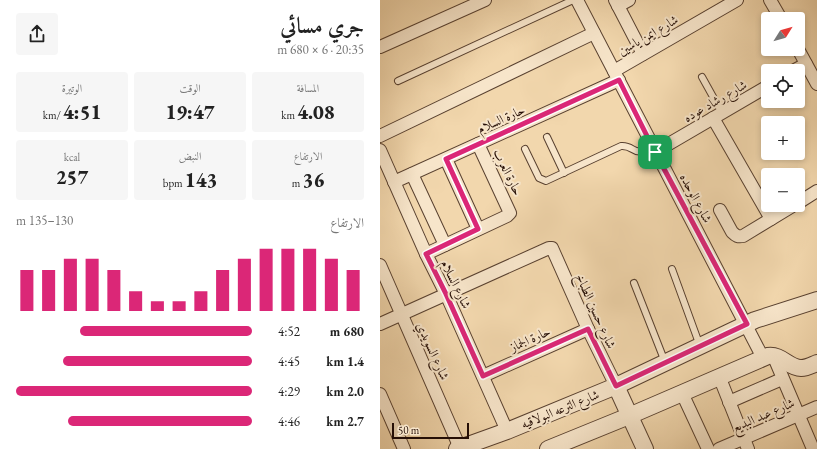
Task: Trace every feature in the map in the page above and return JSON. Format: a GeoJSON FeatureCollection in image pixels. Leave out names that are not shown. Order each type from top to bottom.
{"type":"FeatureCollection","features":[{"type":"Feature","properties":{"kind":"street"},"geometry":{"type":"LineString","coordinates":[[380,47],[485,0]]}},
{"type":"Feature","properties":{"kind":"street","name":"شارع الوحده"},"geometry":{"type":"LineString","coordinates":[[577,0],[654,150],[747,324],[782,379],[798,416],[814,447]]}},
{"type":"Feature","properties":{"kind":"street"},"geometry":{"type":"LineString","coordinates":[[629,0],[617,3],[643,54]]}},
{"type":"Feature","properties":{"kind":"street","name":"شارع ايمن ياسين"},"geometry":{"type":"LineString","coordinates":[[616,76],[643,54],[737,0]]}},
{"type":"Feature","properties":{"kind":"street"},"geometry":{"type":"LineString","coordinates":[[770,0],[777,12]]}},
{"type":"Feature","properties":{"kind":"street"},"geometry":{"type":"LineString","coordinates":[[380,136],[594,33]]}},
{"type":"Feature","properties":{"kind":"street"},"geometry":{"type":"LineString","coordinates":[[802,56],[816,81]]}},
{"type":"Feature","properties":{"kind":"street","name":"حارة السلام"},"geometry":{"type":"LineString","coordinates":[[394,182],[478,144],[616,76]]}},
{"type":"Feature","properties":{"kind":"street","name":"شارع رشاد عوده"},"geometry":{"type":"LineString","coordinates":[[654,150],[718,116],[761,90]]}},
{"type":"Feature","properties":{"kind":"street"},"geometry":{"type":"LineString","coordinates":[[718,116],[771,219]]}},
{"type":"Feature","properties":{"kind":"street","name":"حارة العرب"},"geometry":{"type":"LineString","coordinates":[[478,144],[510,213],[507,216],[478,229]]}},
{"type":"Feature","properties":{"kind":"street","name":"شارع السلام"},"geometry":{"type":"LineString","coordinates":[[380,150],[507,431]]}},
{"type":"Feature","properties":{"kind":"street"},"geometry":{"type":"LineString","coordinates":[[426,254],[478,229],[446,159]]}},
{"type":"Feature","properties":{"kind":"street"},"geometry":{"type":"LineString","coordinates":[[412,174],[445,245]]}},
{"type":"Feature","properties":{"kind":"street"},"geometry":{"type":"LineString","coordinates":[[805,199],[817,191]]}},
{"type":"Feature","properties":{"kind":"street"},"geometry":{"type":"LineString","coordinates":[[720,210],[732,232],[739,237],[782,212]]}},
{"type":"Feature","properties":{"kind":"street","name":"شارع حسين الطباخ"},"geometry":{"type":"LineString","coordinates":[[446,294],[552,248],[588,329],[616,386]]}},
{"type":"Feature","properties":{"kind":"street","name":"شارع السويدي"},"geometry":{"type":"LineString","coordinates":[[381,269],[402,314],[458,448]]}},
{"type":"Feature","properties":{"kind":"street"},"geometry":{"type":"LineString","coordinates":[[380,324],[446,294]]}},
{"type":"Feature","properties":{"kind":"street","name":"شارع الترعه البولاقيه"},"geometry":{"type":"LineString","coordinates":[[458,448],[507,431],[616,386],[747,324],[817,300]]}},
{"type":"Feature","properties":{"kind":"street","name":"حارة الجماز"},"geometry":{"type":"LineString","coordinates":[[483,376],[588,329]]}},
{"type":"Feature","properties":{"kind":"street"},"geometry":{"type":"LineString","coordinates":[[548,449],[630,416],[719,376],[768,357],[779,357],[796,367],[808,367],[817,363]]}},
{"type":"Feature","properties":{"kind":"street"},"geometry":{"type":"LineString","coordinates":[[719,376],[746,444]]}},
{"type":"Feature","properties":{"kind":"street"},"geometry":{"type":"LineString","coordinates":[[729,402],[782,379]]}},
{"type":"Feature","properties":{"kind":"street"},"geometry":{"type":"LineString","coordinates":[[616,386],[645,449]]}},
{"type":"Feature","properties":{"kind":"street"},"geometry":{"type":"LineString","coordinates":[[682,393],[708,449]]}},
{"type":"Feature","properties":{"kind":"street"},"geometry":{"type":"LineString","coordinates":[[380,394],[404,449]]}},
{"type":"Feature","properties":{"kind":"street","name":"شارع عبد البديع"},"geometry":{"type":"LineString","coordinates":[[719,449],[746,444],[817,406]]}},
{"type":"Feature","properties":{"kind":"lane"},"geometry":{"type":"LineString","coordinates":[[398,81],[573,0]]}},
{"type":"Feature","properties":{"kind":"lane"},"geometry":{"type":"LineString","coordinates":[[702,77],[718,116]]}},
{"type":"Feature","properties":{"kind":"lane"},"geometry":{"type":"LineString","coordinates":[[547,137],[564,173]]}},
{"type":"Feature","properties":{"kind":"lane"},"geometry":{"type":"LineString","coordinates":[[525,149],[541,180],[546,181],[621,146],[626,146],[634,151],[640,152],[654,150]]}},
{"type":"Feature","properties":{"kind":"lane"},"geometry":{"type":"LineString","coordinates":[[672,269],[700,346]]}},
{"type":"Feature","properties":{"kind":"lane"},"geometry":{"type":"LineString","coordinates":[[634,283],[665,363]]}},
{"type":"Feature","properties":{"kind":"route"},"geometry":{"type":"LineString","coordinates":[[619,80],[655,152],[747,324],[616,386],[588,329],[483,376],[426,254],[478,229],[446,159],[619,80]]}}]}
